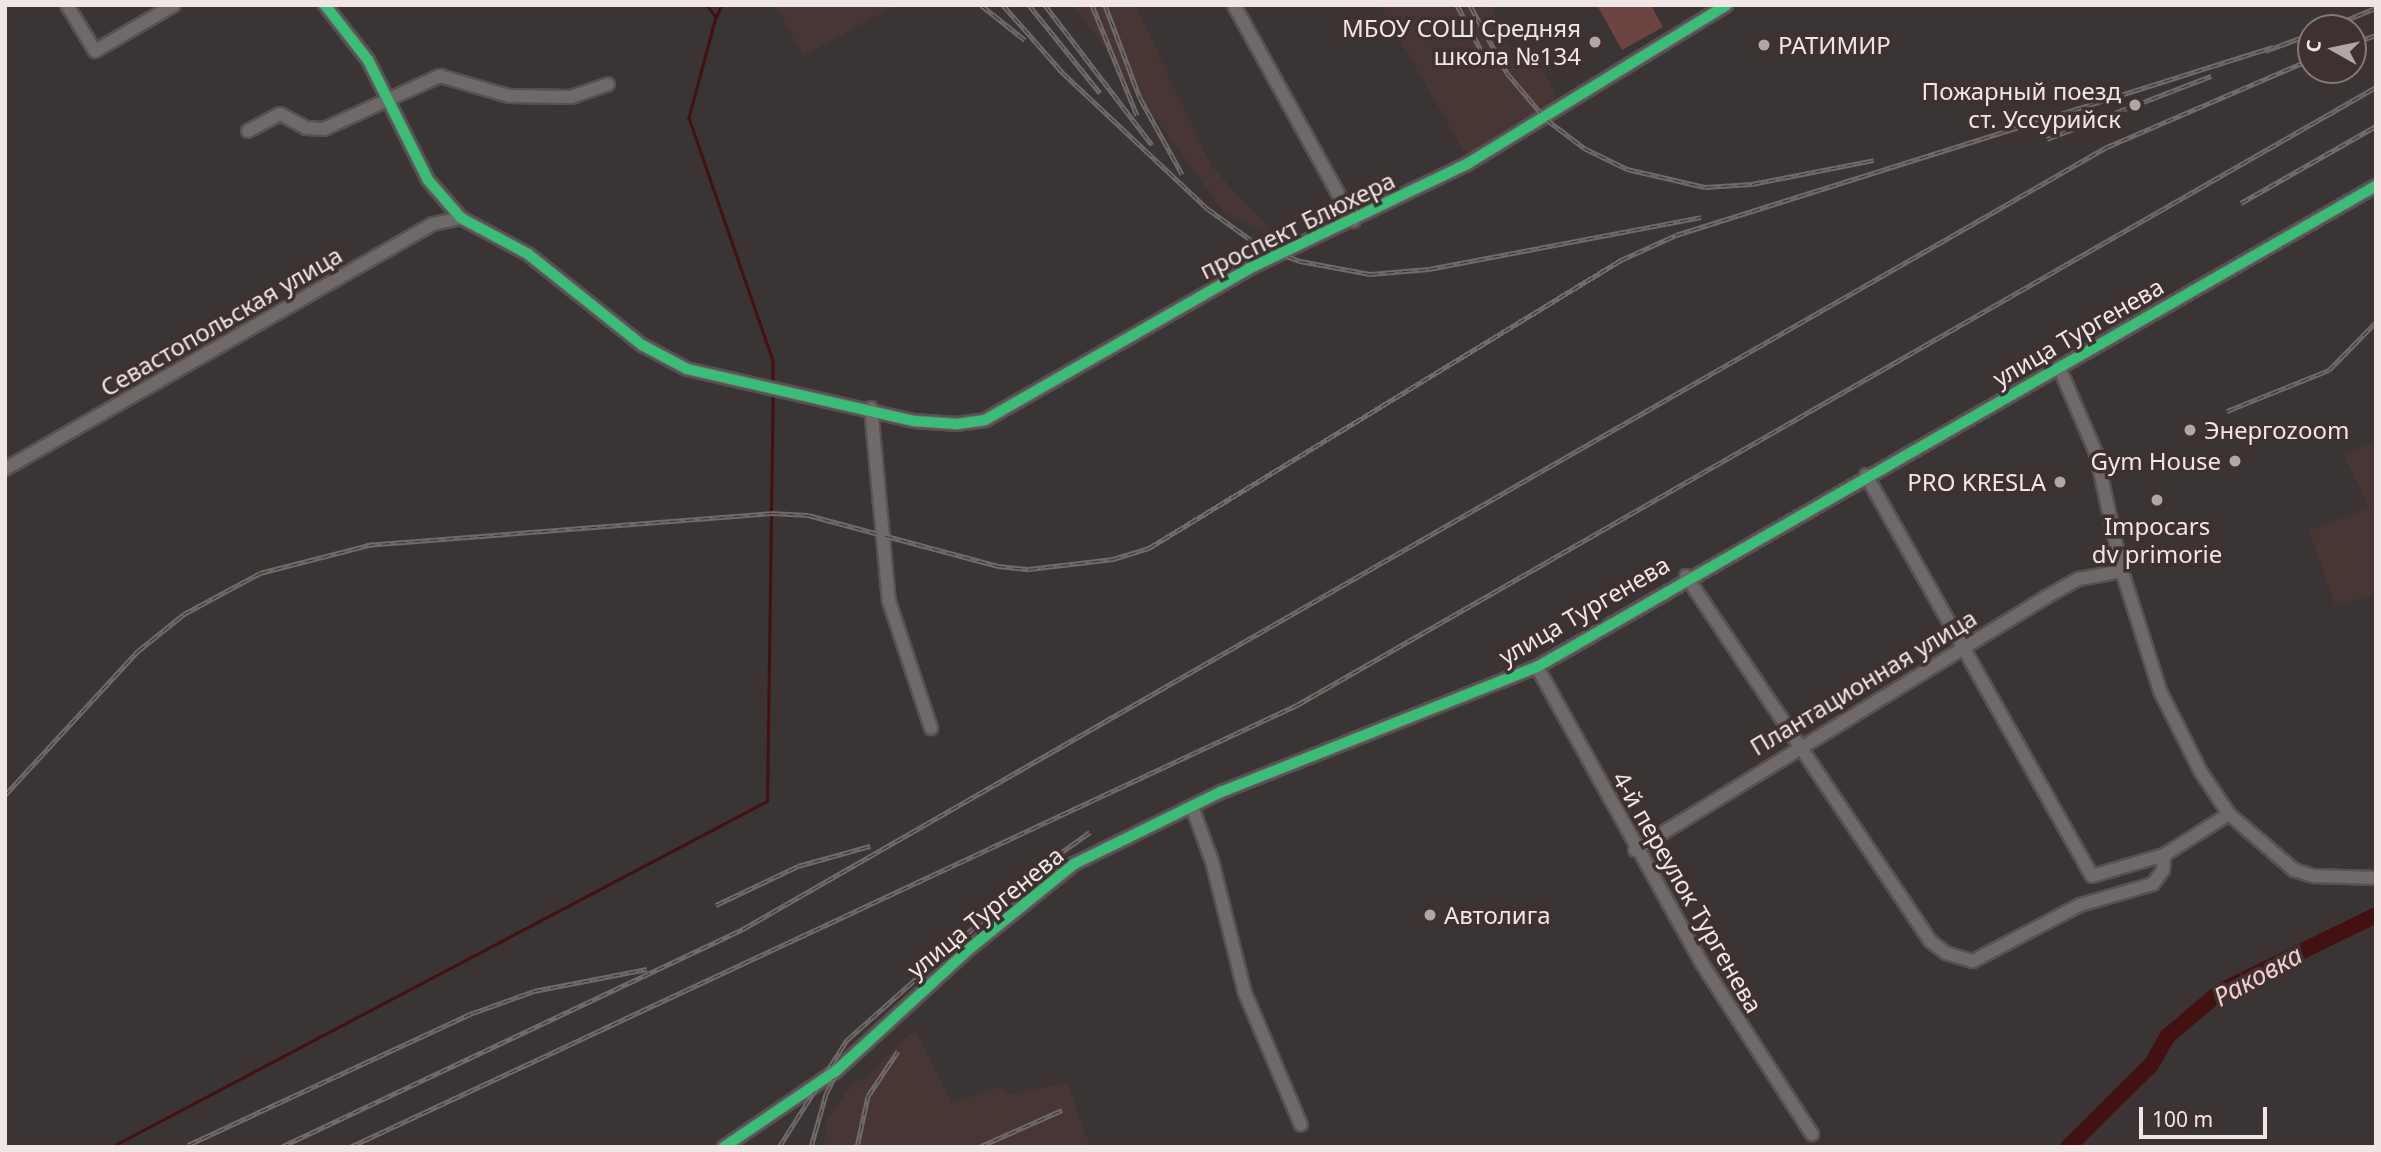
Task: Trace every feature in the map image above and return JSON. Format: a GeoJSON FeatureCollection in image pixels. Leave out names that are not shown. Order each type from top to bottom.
{"type":"FeatureCollection","features":[{"type":"Feature","properties":{"kind":"street"},"geometry":{"type":"LineString","coordinates":[[67,5],[95,51],[174,5]]}},
{"type":"Feature","properties":{"kind":"street"},"geometry":{"type":"LineString","coordinates":[[325,5],[368,60],[428,180],[461,218]]}},
{"type":"Feature","properties":{"kind":"street"},"geometry":{"type":"LineString","coordinates":[[1234,5],[1353,221]]}},
{"type":"Feature","properties":{"kind":"street","name":"проспект Блюхера"},"geometry":{"type":"LineString","coordinates":[[461,218],[528,254],[611,323],[668,360],[871,408],[914,421],[985,420],[1250,268],[1353,221],[1546,119],[1726,5]]}},
{"type":"Feature","properties":{"kind":"street"},"geometry":{"type":"LineString","coordinates":[[248,131],[280,114],[306,128],[324,129],[440,76],[509,96],[571,97],[608,84]]}},
{"type":"Feature","properties":{"kind":"street","name":"улица Тургенева"},"geometry":{"type":"LineString","coordinates":[[724,1147],[836,1071],[969,949],[1074,864],[1192,807],[1537,667],[1686,576],[2376,186]]}},
{"type":"Feature","properties":{"kind":"street","name":"Севастопольская улица"},"geometry":{"type":"LineString","coordinates":[[5,469],[433,224],[461,218]]}},
{"type":"Feature","properties":{"kind":"street"},"geometry":{"type":"LineString","coordinates":[[2059,367],[2096,453],[2122,571],[2180,735],[2230,814],[2294,870],[2376,878]]}},
{"type":"Feature","properties":{"kind":"street"},"geometry":{"type":"LineString","coordinates":[[871,408],[889,601],[931,728]]}},
{"type":"Feature","properties":{"kind":"street"},"geometry":{"type":"LineString","coordinates":[[1866,475],[1965,646],[2092,876],[2164,855],[2230,814]]}},
{"type":"Feature","properties":{"kind":"street","name":"Плантационная улица"},"geometry":{"type":"LineString","coordinates":[[1635,850],[1796,746],[2079,579],[2122,571]]}},
{"type":"Feature","properties":{"kind":"street"},"geometry":{"type":"LineString","coordinates":[[1686,576],[1796,746],[1930,941],[1960,959],[1973,961],[2080,905],[2154,884],[2164,870],[2164,855]]}},
{"type":"Feature","properties":{"kind":"street","name":"4-й переулок Тургенева"},"geometry":{"type":"LineString","coordinates":[[1537,667],[1635,850],[1812,1134]]}},
{"type":"Feature","properties":{"kind":"street"},"geometry":{"type":"LineString","coordinates":[[1192,807],[1212,861],[1245,993],[1301,1125]]}},
{"type":"Feature","properties":{"kind":"shaded area"},"geometry":{"type":"Polygon","coordinates":[[[775,5],[897,5],[803,56],[775,5]]]}},
{"type":"Feature","properties":{"kind":"shaded area"},"geometry":{"type":"Polygon","coordinates":[[[1073,5],[1135,5],[1212,167],[1277,236],[1225,214],[1073,5]]]}},
{"type":"Feature","properties":{"kind":"shaded area"},"geometry":{"type":"Polygon","coordinates":[[[1380,5],[1491,5],[1515,63],[1537,58],[1559,103],[1468,159],[1380,5]]]}},
{"type":"Feature","properties":{"kind":"shaded area"},"geometry":{"type":"Polygon","coordinates":[[[1597,5],[1651,5],[1663,27],[1622,50],[1597,5]]]}},
{"type":"Feature","properties":{"kind":"shaded area"},"geometry":{"type":"Polygon","coordinates":[[[2376,441],[2376,594],[2335,605],[2309,530],[2370,508],[2344,455],[2376,441]]]}},
{"type":"Feature","properties":{"kind":"shaded area"},"geometry":{"type":"Polygon","coordinates":[[[917,1033],[952,1103],[999,1086],[1008,1095],[1067,1082],[1090,1147],[823,1147],[827,1120],[853,1082],[868,1076],[909,1034],[917,1033]]]}},
{"type":"Feature","properties":{"kind":"waterway"},"geometry":{"type":"LineString","coordinates":[[707,5],[716,17],[689,118],[773,360],[773,383]]}},
{"type":"Feature","properties":{"kind":"waterway"},"geometry":{"type":"LineString","coordinates":[[716,17],[721,5]]}},
{"type":"Feature","properties":{"kind":"waterway"},"geometry":{"type":"LineString","coordinates":[[111,1147],[767,801],[773,393]]}},
{"type":"Feature","properties":{"kind":"waterway","name":"Раковка"},"geometry":{"type":"LineString","coordinates":[[2068,1147],[2151,1065],[2168,1036],[2221,991],[2376,915]]}},
{"type":"Feature","properties":{"kind":"railway"},"geometry":{"type":"LineString","coordinates":[[981,5],[1025,40]]}},
{"type":"Feature","properties":{"kind":"railway"},"geometry":{"type":"LineString","coordinates":[[1003,5],[1063,73],[1208,209],[1258,245],[1300,261],[1370,274],[1429,269],[1701,217]]}},
{"type":"Feature","properties":{"kind":"railway"},"geometry":{"type":"LineString","coordinates":[[1029,5],[1100,93]]}},
{"type":"Feature","properties":{"kind":"railway"},"geometry":{"type":"LineString","coordinates":[[1045,5],[1152,145]]}},
{"type":"Feature","properties":{"kind":"railway"},"geometry":{"type":"LineString","coordinates":[[1092,5],[1137,115]]}},
{"type":"Feature","properties":{"kind":"railway"},"geometry":{"type":"LineString","coordinates":[[1105,5],[1140,98],[1182,174]]}},
{"type":"Feature","properties":{"kind":"railway"},"geometry":{"type":"LineString","coordinates":[[1457,5],[1482,52]]}},
{"type":"Feature","properties":{"kind":"railway"},"geometry":{"type":"LineString","coordinates":[[1470,5],[1507,73],[1546,119],[1584,148],[1627,169],[1705,187],[1752,184],[1874,160]]}},
{"type":"Feature","properties":{"kind":"railway"},"geometry":{"type":"LineString","coordinates":[[2361,14],[2376,8]]}},
{"type":"Feature","properties":{"kind":"railway"},"geometry":{"type":"LineString","coordinates":[[2367,38],[2376,35]]}},
{"type":"Feature","properties":{"kind":"railway"},"geometry":{"type":"LineString","coordinates":[[2265,51],[2297,39]]}},
{"type":"Feature","properties":{"kind":"railway"},"geometry":{"type":"LineString","coordinates":[[366,545],[771,513],[808,515],[998,566],[1029,569],[1113,559],[1149,548],[1621,260],[1676,235],[2273,47]]}},
{"type":"Feature","properties":{"kind":"railway"},"geometry":{"type":"LineString","coordinates":[[281,1147],[743,929],[2107,147],[2297,65]]}},
{"type":"Feature","properties":{"kind":"railway"},"geometry":{"type":"LineString","coordinates":[[2047,139],[2211,76]]}},
{"type":"Feature","properties":{"kind":"railway"},"geometry":{"type":"LineString","coordinates":[[350,1147],[1297,705],[2376,87]]}},
{"type":"Feature","properties":{"kind":"railway"},"geometry":{"type":"LineString","coordinates":[[2241,203],[2376,126]]}},
{"type":"Feature","properties":{"kind":"railway"},"geometry":{"type":"LineString","coordinates":[[2227,411],[2329,370],[2376,322]]}},
{"type":"Feature","properties":{"kind":"railway"},"geometry":{"type":"LineString","coordinates":[[5,795],[138,651],[184,614],[260,573],[373,544]]}},
{"type":"Feature","properties":{"kind":"railway"},"geometry":{"type":"LineString","coordinates":[[779,1147],[847,1040],[1045,864],[1090,832]]}},
{"type":"Feature","properties":{"kind":"railway"},"geometry":{"type":"LineString","coordinates":[[716,905],[798,866],[870,846]]}},
{"type":"Feature","properties":{"kind":"railway"},"geometry":{"type":"LineString","coordinates":[[188,1145],[473,1013],[534,991],[647,969]]}},
{"type":"Feature","properties":{"kind":"railway"},"geometry":{"type":"LineString","coordinates":[[857,1147],[868,1096],[898,1051]]}},
{"type":"Feature","properties":{"kind":"railway"},"geometry":{"type":"LineString","coordinates":[[811,1147],[826,1094],[845,1056]]}},
{"type":"Feature","properties":{"kind":"railway"},"geometry":{"type":"LineString","coordinates":[[979,1147],[1062,1110]]}},
{"type":"Feature","properties":{"kind":"cycle path"},"geometry":{"type":"LineString","coordinates":[[325,5],[368,60],[428,180],[461,218],[528,254],[642,345],[687,369],[914,421],[957,424],[985,420],[1250,268],[1467,164],[1726,5]]}},
{"type":"Feature","properties":{"kind":"cycle path"},"geometry":{"type":"LineString","coordinates":[[724,1147],[836,1071],[969,949],[1074,864],[1221,792],[1537,667],[2376,186]]}},
{"type":"Feature","properties":{"kind":"place","name":"МБОУ СОШ Средняя школа №134"},"geometry":{"type":"Point","coordinates":[1595,42]}},
{"type":"Feature","properties":{"kind":"place","name":"РАТИМИР"},"geometry":{"type":"Point","coordinates":[1764,45]}},
{"type":"Feature","properties":{"kind":"place","name":"Пожарный поезд ст. Уссурийск"},"geometry":{"type":"Point","coordinates":[2135,105]}},
{"type":"Feature","properties":{"kind":"place","name":"Энергоzoom"},"geometry":{"type":"Point","coordinates":[2190,430]}},
{"type":"Feature","properties":{"kind":"place","name":"Gym House"},"geometry":{"type":"Point","coordinates":[2235,461]}},
{"type":"Feature","properties":{"kind":"place","name":"PRO KRESLA"},"geometry":{"type":"Point","coordinates":[2060,482]}},
{"type":"Feature","properties":{"kind":"place","name":"Impocars dv primorie"},"geometry":{"type":"Point","coordinates":[2157,500]}},
{"type":"Feature","properties":{"kind":"place","name":"Автолига"},"geometry":{"type":"Point","coordinates":[1430,915]}}]}
